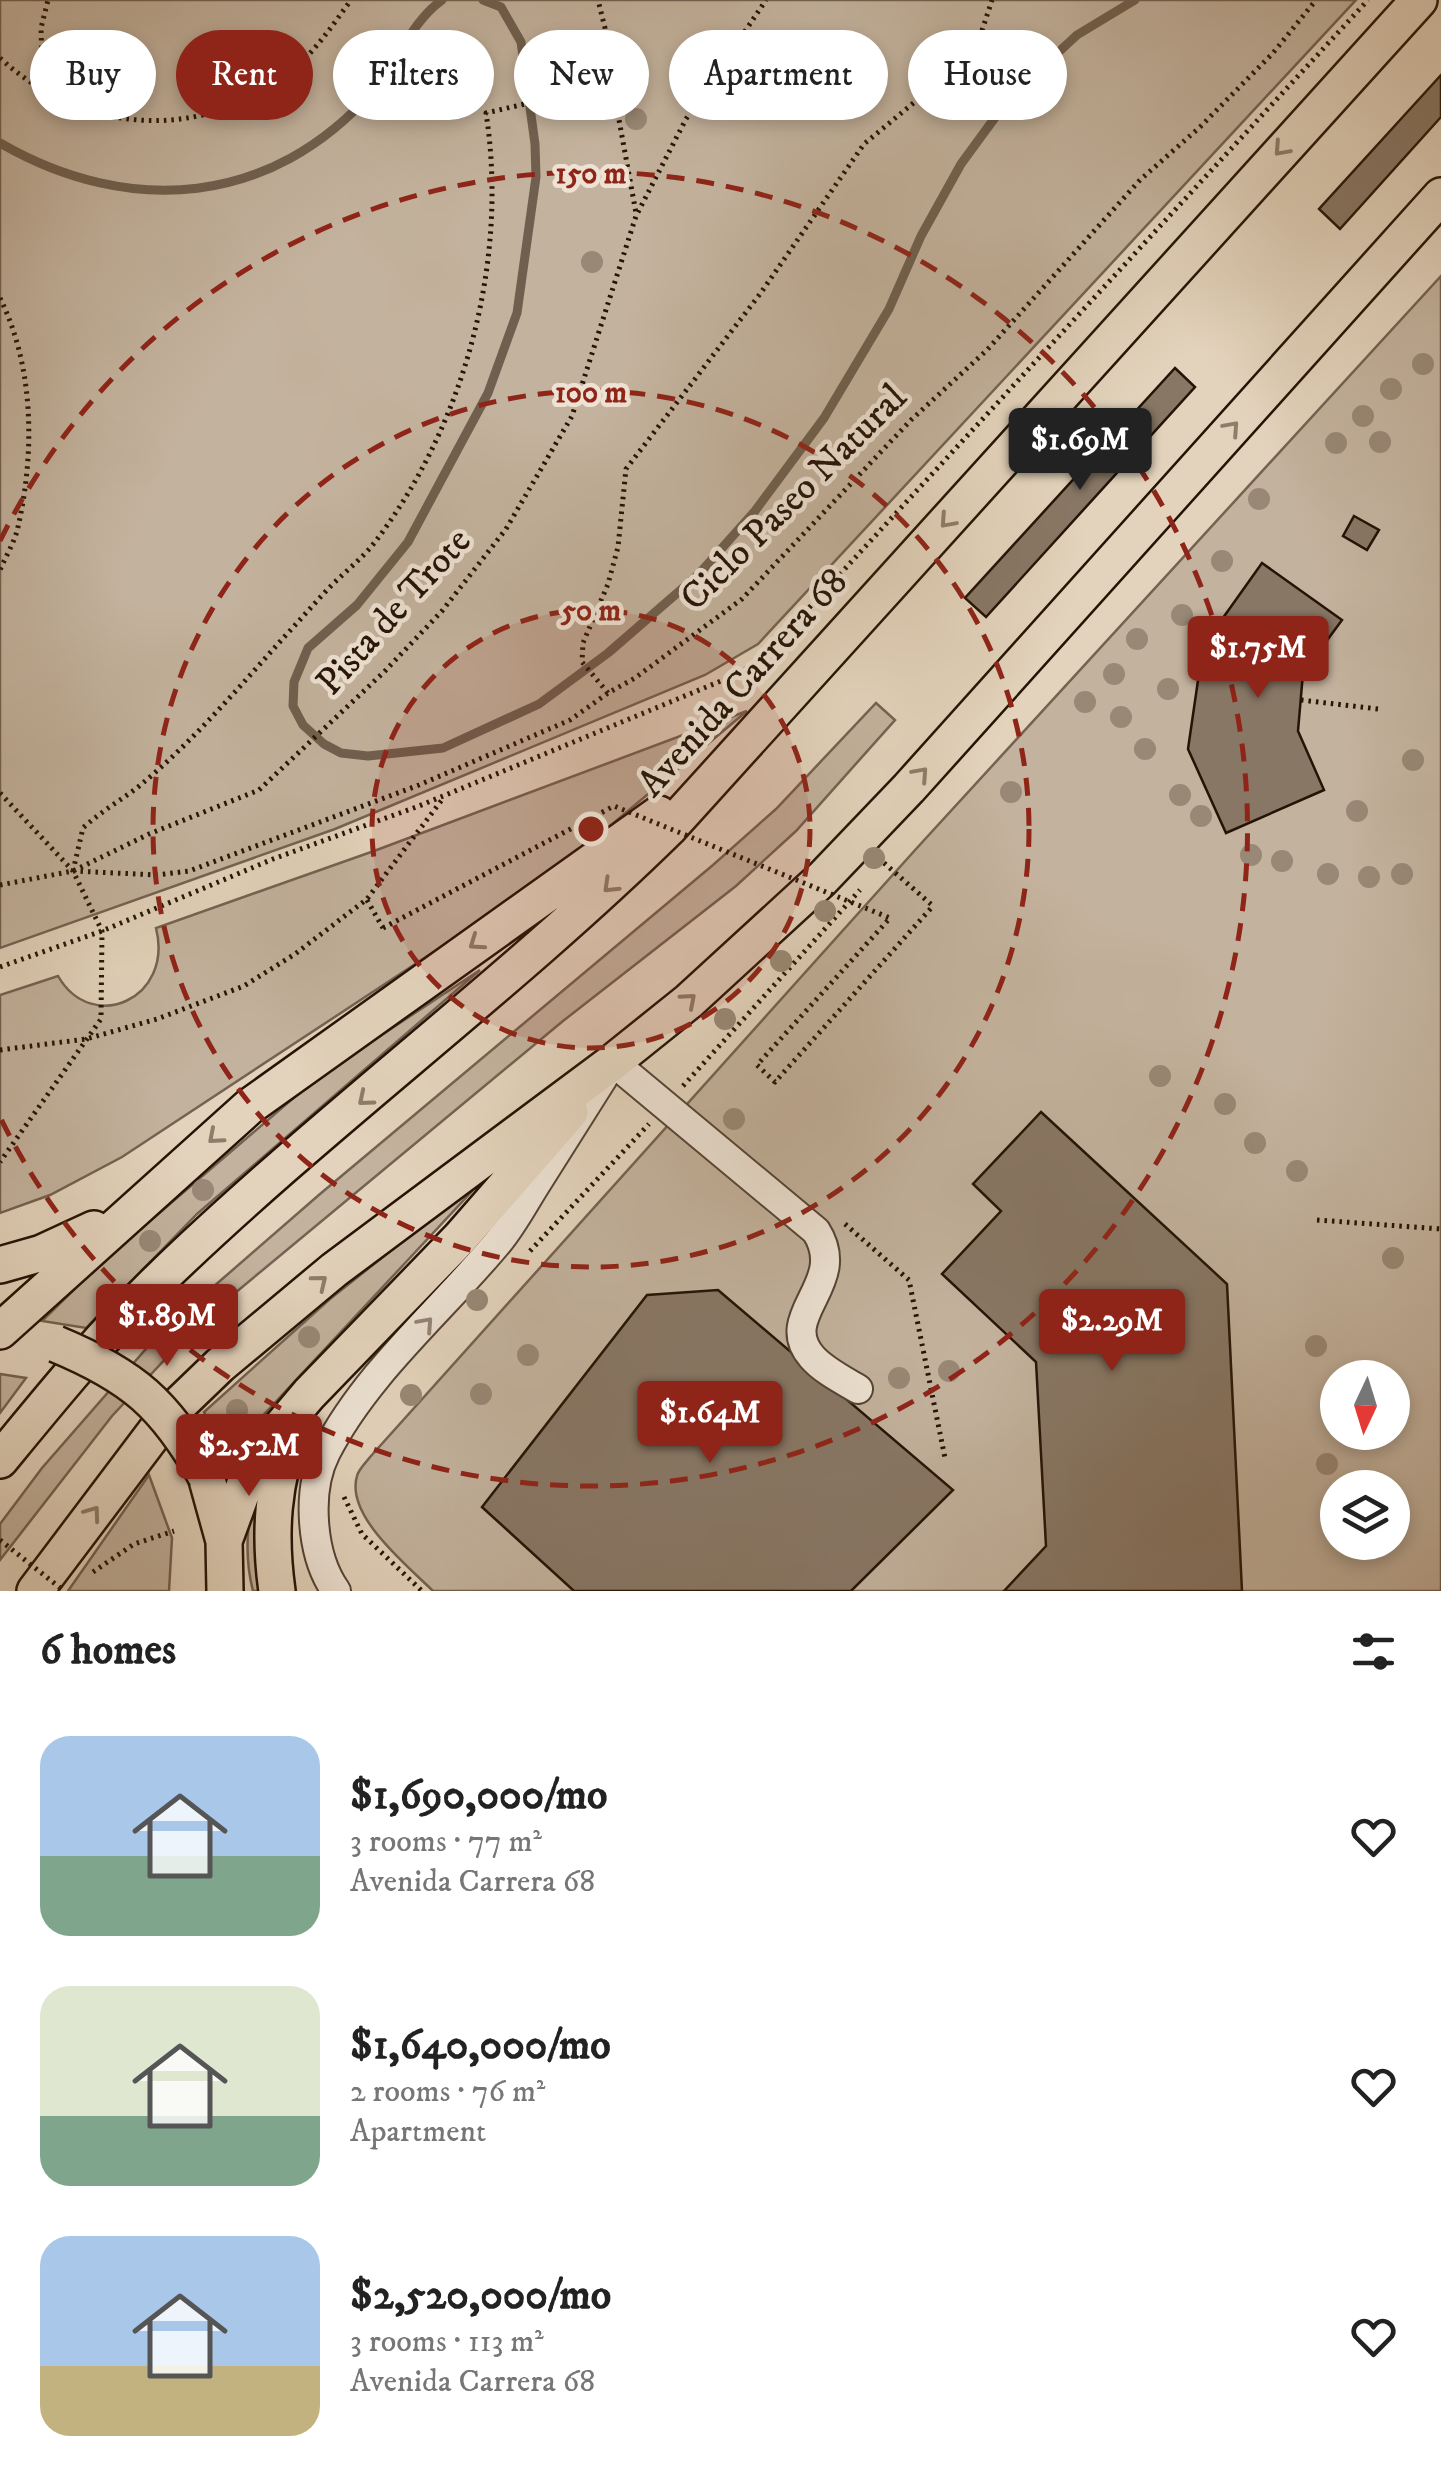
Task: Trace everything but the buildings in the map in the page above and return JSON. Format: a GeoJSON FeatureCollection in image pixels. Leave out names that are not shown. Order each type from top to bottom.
{"type":"FeatureCollection","features":[{"type":"Feature","properties":{"kind":"main road","name":"Avenida Carrera 68"},"geometry":{"type":"LineString","coordinates":[[0,1460],[91,1352],[157,1282],[217,1225],[605,891],[727,766],[1419,0]]}},
{"type":"Feature","properties":{"kind":"main road"},"geometry":{"type":"LineString","coordinates":[[35,1591],[167,1416],[220,1365],[334,1270],[689,1001],[822,879],[909,788],[1441,196]]}},
{"type":"Feature","properties":{"kind":"main road"},"geometry":{"type":"LineString","coordinates":[[0,1332],[250,1106],[727,766]]}},
{"type":"Feature","properties":{"kind":"main road"},"geometry":{"type":"LineString","coordinates":[[224,1541],[250,1470],[270,1440],[309,1394],[460,1238],[613,1062]]}},
{"type":"Feature","properties":{"kind":"main road"},"geometry":{"type":"LineString","coordinates":[[0,1265],[42,1253],[131,1211]]}},
{"type":"Feature","properties":{"kind":"main road"},"geometry":{"type":"LineString","coordinates":[[0,1332],[56,1344],[104,1364],[146,1394],[180,1432],[206,1476],[218,1508],[224,1541],[225,1591]]}},
{"type":"Feature","properties":{"kind":"main road"},"geometry":{"type":"LineString","coordinates":[[277,1591],[271,1539],[274,1500],[282,1458],[309,1394]]}},
{"type":"Feature","properties":{"kind":"lane"},"geometry":{"type":"LineString","coordinates":[[336,1591],[319,1552],[314,1522],[324,1456],[346,1418],[376,1380],[501,1238],[613,1062],[816,1230],[826,1254],[826,1267],[803,1317],[802,1340],[814,1361],[858,1390]]}},
{"type":"Feature","properties":{"kind":"path"},"geometry":{"type":"LineString","coordinates":[[41,30],[48,0]]}},
{"type":"Feature","properties":{"kind":"path"},"geometry":{"type":"LineString","coordinates":[[598,0],[606,30]]}},
{"type":"Feature","properties":{"kind":"path","name":"Pista de Trote"},"geometry":{"type":"LineString","coordinates":[[74,871],[149,834],[259,790],[442,610],[506,528],[572,416],[636,216],[686,119],[766,0]]}},
{"type":"Feature","properties":{"kind":"path"},"geometry":{"type":"LineString","coordinates":[[608,692],[582,662],[583,643],[608,584],[618,547],[626,469],[750,308],[864,144],[974,52],[992,0]]}},
{"type":"Feature","properties":{"kind":"path","name":"Ciclo Paseo Natural"},"geometry":{"type":"LineString","coordinates":[[74,871],[157,875],[189,871],[493,754],[570,720],[635,678],[742,599],[911,420],[988,350],[1140,180],[1200,128],[1273,53],[1316,0]]}},
{"type":"Feature","properties":{"kind":"path"},"geometry":{"type":"LineString","coordinates":[[0,966],[102,931],[446,794],[733,676],[760,660],[1368,0]]}},
{"type":"Feature","properties":{"kind":"path"},"geometry":{"type":"LineString","coordinates":[[144,120],[202,115],[244,101],[286,76],[318,46],[347,2]]}},
{"type":"Feature","properties":{"kind":"path"},"geometry":{"type":"LineString","coordinates":[[0,58],[30,82]]}},
{"type":"Feature","properties":{"kind":"path"},"geometry":{"type":"LineString","coordinates":[[74,871],[83,828],[138,786],[226,701],[373,545],[410,491],[448,416],[477,322],[492,220],[492,146],[486,113],[514,108]]}},
{"type":"Feature","properties":{"kind":"path"},"geometry":{"type":"LineString","coordinates":[[618,120],[636,216]]}},
{"type":"Feature","properties":{"kind":"path"},"geometry":{"type":"LineString","coordinates":[[0,298],[26,378],[28,448],[18,530],[0,570]]}},
{"type":"Feature","properties":{"kind":"path"},"geometry":{"type":"LineString","coordinates":[[1300,700],[1378,709]]}},
{"type":"Feature","properties":{"kind":"path"},"geometry":{"type":"LineString","coordinates":[[0,794],[74,871],[102,931],[100,1019],[0,1162]]}},
{"type":"Feature","properties":{"kind":"path"},"geometry":{"type":"LineString","coordinates":[[0,1050],[86,1039],[156,1020],[244,986],[295,954],[367,899],[446,794]]}},
{"type":"Feature","properties":{"kind":"path"},"geometry":{"type":"LineString","coordinates":[[367,899],[383,928],[614,806],[890,918],[756,1065],[775,1082],[933,906],[884,863]]}},
{"type":"Feature","properties":{"kind":"path"},"geometry":{"type":"LineString","coordinates":[[0,886],[74,871]]}},
{"type":"Feature","properties":{"kind":"path"},"geometry":{"type":"LineString","coordinates":[[1317,1220],[1441,1229]]}},
{"type":"Feature","properties":{"kind":"path"},"geometry":{"type":"LineString","coordinates":[[352,1519],[362,1534],[422,1591]]}},
{"type":"Feature","properties":{"kind":"path"},"geometry":{"type":"LineString","coordinates":[[86,1578],[134,1544],[174,1532]]}},
{"type":"Feature","properties":{"kind":"path"},"geometry":{"type":"LineString","coordinates":[[0,1540],[64,1591]]}},
{"type":"Feature","properties":{"kind":"shaded area"},"geometry":{"type":"Polygon","coordinates":[[[0,0],[1356,0],[758,644],[705,675],[335,829],[0,948],[0,0]]]}},
{"type":"Feature","properties":{"kind":"shaded area"},"geometry":{"type":"Polygon","coordinates":[[[1441,276],[1441,1591],[433,1591],[381,1539],[360,1507],[357,1476],[916,849],[1441,276]]]}},
{"type":"Feature","properties":{"kind":"shaded area"},"geometry":{"type":"Polygon","coordinates":[[[876,703],[895,720],[796,831],[736,886],[563,1021],[200,1322],[112,1416],[0,1560],[0,1524],[42,1468],[159,1334],[713,865],[776,809],[876,703]]]}},
{"type":"Feature","properties":{"kind":"shaded area"},"geometry":{"type":"Polygon","coordinates":[[[747,711],[573,857],[438,949],[122,1157],[50,1195],[0,1213],[0,995],[58,976],[73,994],[90,1003],[109,1005],[126,1001],[142,990],[153,974],[158,953],[156,928],[747,711]]]}},
{"type":"Feature","properties":{"kind":"shaded area"},"geometry":{"type":"Polygon","coordinates":[[[480,970],[197,1214],[86,1328],[42,1321],[101,1263],[318,1077],[480,970]]]}},
{"type":"Feature","properties":{"kind":"shaded area"},"geometry":{"type":"Polygon","coordinates":[[[490,1172],[226,1455],[204,1412],[330,1299],[490,1172]]]}},
{"type":"Feature","properties":{"kind":"shaded area"},"geometry":{"type":"Polygon","coordinates":[[[0,1374],[26,1378],[0,1413],[0,1374]]]}},
{"type":"Feature","properties":{"kind":"shaded area"},"geometry":{"type":"Polygon","coordinates":[[[149,1475],[172,1538],[169,1591],[68,1591],[149,1475]]]}},
{"type":"Feature","properties":{"kind":"shaded area"},"geometry":{"type":"Polygon","coordinates":[[[257,1479],[267,1591],[253,1591],[248,1562],[249,1521],[257,1479]]]}},
{"type":"Feature","properties":{"kind":"waterway"},"geometry":{"type":"LineString","coordinates":[[0,143],[49,167],[99,183],[149,190],[197,188],[245,178],[290,158],[333,129],[373,91],[421,20],[442,0]]}},
{"type":"Feature","properties":{"kind":"waterway"},"geometry":{"type":"LineString","coordinates":[[483,0],[501,7],[521,42],[535,144],[536,177],[517,313],[488,393],[408,542],[357,605],[308,648],[294,682],[293,706],[303,725],[341,753],[368,756],[443,748],[539,704],[608,653],[698,575],[755,511],[824,418],[889,309],[921,236],[961,164],[1010,97],[1077,35],[1135,0]]}}]}
